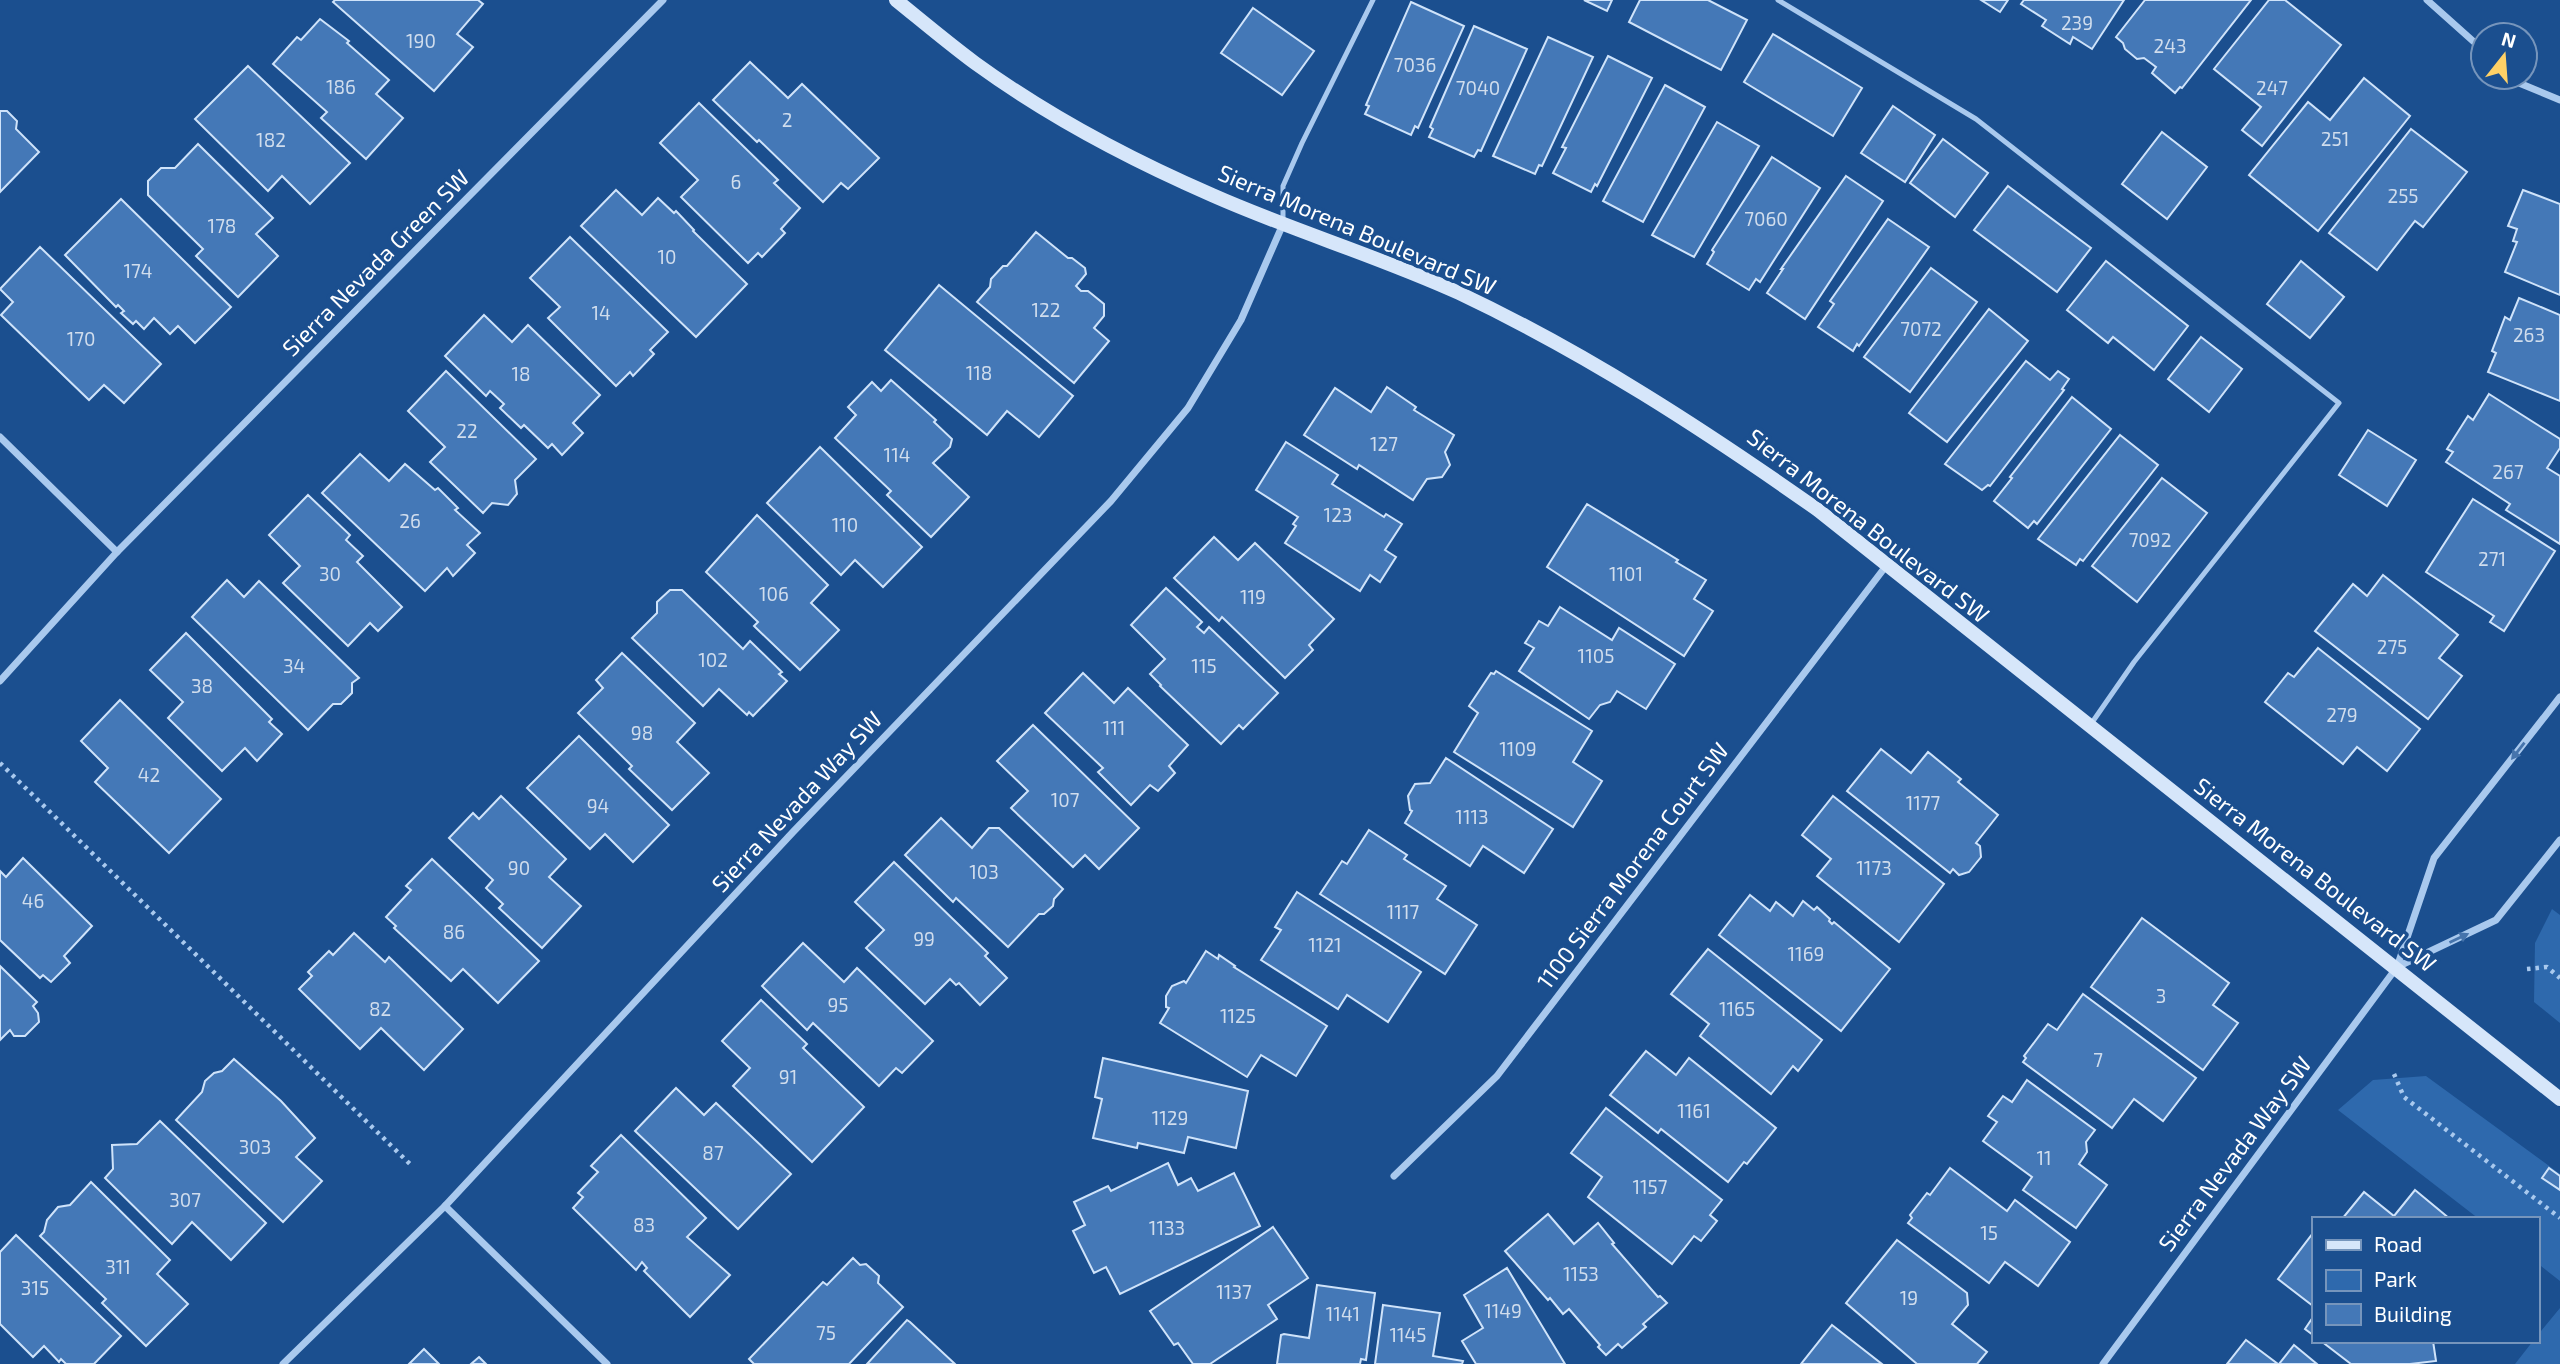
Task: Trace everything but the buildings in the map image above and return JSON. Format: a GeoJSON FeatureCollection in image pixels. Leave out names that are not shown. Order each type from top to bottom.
{"type":"FeatureCollection","features":[{"type":"Feature","properties":{"kind":"street","name":"Sierra Nevada Green SW"},"geometry":{"type":"LineString","coordinates":[[0,681],[117,552],[663,0]]}},
{"type":"Feature","properties":{"kind":"street","name":"Sierra Morena Boulevard SW"},"geometry":{"type":"LineString","coordinates":[[896,0],[975,63],[1038,105],[1119,150],[1211,195],[1364,253],[1459,294],[1625,381],[1711,435],[1818,510],[2560,1099]]}},
{"type":"Feature","properties":{"kind":"street"},"geometry":{"type":"LineString","coordinates":[[2427,0],[2469,38]]}},
{"type":"Feature","properties":{"kind":"street"},"geometry":{"type":"LineString","coordinates":[[2538,91],[2560,100]]}},
{"type":"Feature","properties":{"kind":"street","name":"Sierra Nevada Way SW"},"geometry":{"type":"LineString","coordinates":[[283,1364],[445,1206],[793,832],[1111,501],[1188,408],[1241,320],[1283,224]]}},
{"type":"Feature","properties":{"kind":"street"},"geometry":{"type":"LineString","coordinates":[[0,437],[117,552]]}},
{"type":"Feature","properties":{"kind":"street","name":"1100 Sierra Morena Court SW"},"geometry":{"type":"LineString","coordinates":[[1394,1176],[1497,1076],[1886,566]]}},
{"type":"Feature","properties":{"kind":"street"},"geometry":{"type":"LineString","coordinates":[[2397,967],[2434,858],[2560,697]]}},
{"type":"Feature","properties":{"kind":"street"},"geometry":{"type":"LineString","coordinates":[[2397,967],[2496,920],[2560,840]]}},
{"type":"Feature","properties":{"kind":"street","name":"Sierra Nevada Way SW"},"geometry":{"type":"LineString","coordinates":[[2103,1364],[2397,967]]}},
{"type":"Feature","properties":{"kind":"street"},"geometry":{"type":"LineString","coordinates":[[445,1206],[607,1364]]}},
{"type":"Feature","properties":{"kind":"lane"},"geometry":{"type":"LineString","coordinates":[[1283,224],[1283,186],[1373,0]]}},
{"type":"Feature","properties":{"kind":"lane"},"geometry":{"type":"LineString","coordinates":[[1778,0],[1976,119],[2339,404],[2134,662],[2089,727]]}},
{"type":"Feature","properties":{"kind":"path"},"geometry":{"type":"LineString","coordinates":[[0,763],[413,1167]]}},
{"type":"Feature","properties":{"kind":"path"},"geometry":{"type":"LineString","coordinates":[[2528,969],[2547,967],[2560,978]]}},
{"type":"Feature","properties":{"kind":"path"},"geometry":{"type":"LineString","coordinates":[[2394,1074],[2404,1097],[2560,1218]]}},
{"type":"Feature","properties":{"kind":"green space"},"geometry":{"type":"Polygon","coordinates":[[[2552,909],[2560,915],[2560,1023],[2534,1002],[2535,943],[2552,909]]]}},
{"type":"Feature","properties":{"kind":"green space"},"geometry":{"type":"Polygon","coordinates":[[[2426,1076],[2560,1174],[2560,1281],[2539,1265],[2539,1217],[2476,1217],[2338,1110],[2373,1080],[2426,1076]]]}},
{"type":"Feature","properties":{"kind":"green space"},"geometry":{"type":"Polygon","coordinates":[[[2560,1308],[2560,1364],[2515,1364],[2531,1343],[2539,1343],[2539,1334],[2560,1308]]]}}]}
